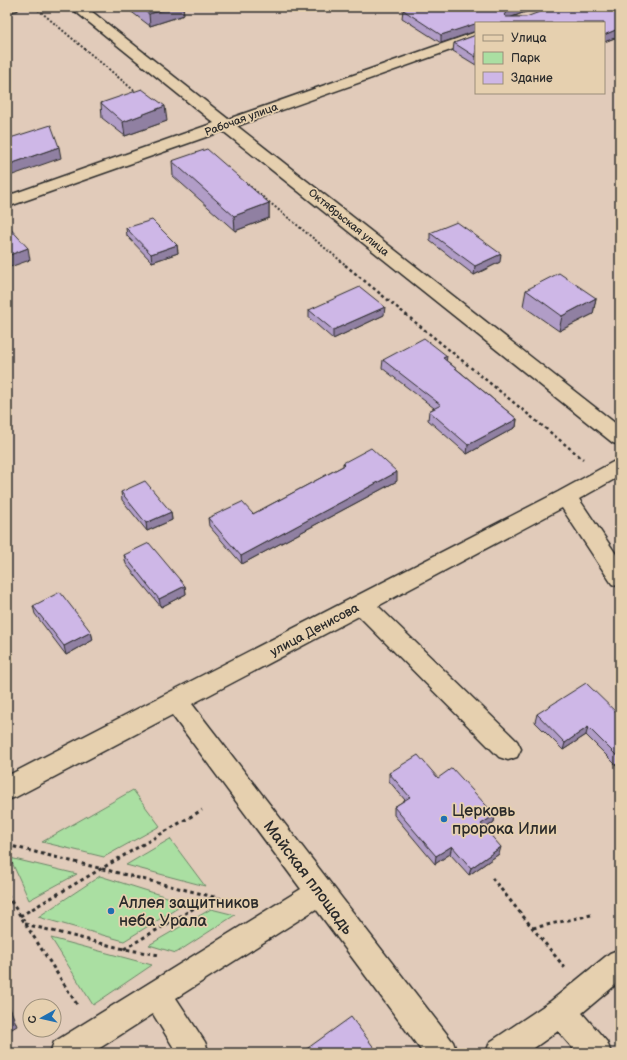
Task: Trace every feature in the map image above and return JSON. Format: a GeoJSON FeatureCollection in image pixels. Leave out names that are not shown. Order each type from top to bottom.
{"type":"FeatureCollection","features":[{"type":"Feature","properties":{"kind":"street"},"geometry":{"type":"LineString","coordinates":[[7,8],[12,7]]}},
{"type":"Feature","properties":{"kind":"street","name":"Октябрьская улица"},"geometry":{"type":"LineString","coordinates":[[77,7],[620,438]]}},
{"type":"Feature","properties":{"kind":"street","name":"Рабочая улица"},"geometry":{"type":"LineString","coordinates":[[7,202],[475,36]]}},
{"type":"Feature","properties":{"kind":"street","name":"улица Денисова"},"geometry":{"type":"LineString","coordinates":[[7,789],[176,702],[612,472]]}},
{"type":"Feature","properties":{"kind":"street"},"geometry":{"type":"LineString","coordinates":[[566,497],[620,578]]}},
{"type":"Feature","properties":{"kind":"street"},"geometry":{"type":"LineString","coordinates":[[362,604],[508,749]]}},
{"type":"Feature","properties":{"kind":"street","name":"Майская площадь"},"geometry":{"type":"LineString","coordinates":[[176,702],[442,1053]]}},
{"type":"Feature","properties":{"kind":"street"},"geometry":{"type":"LineString","coordinates":[[64,1053],[281,915],[320,892]]}},
{"type":"Feature","properties":{"kind":"street"},"geometry":{"type":"LineString","coordinates":[[501,1053],[561,1012],[620,963]]}},
{"type":"Feature","properties":{"kind":"street"},"geometry":{"type":"LineString","coordinates":[[157,994],[194,1053]]}},
{"type":"Feature","properties":{"kind":"street"},"geometry":{"type":"LineString","coordinates":[[561,1012],[596,1053]]}},
{"type":"Feature","properties":{"kind":"path"},"geometry":{"type":"LineString","coordinates":[[35,7],[142,97]]}},
{"type":"Feature","properties":{"kind":"path"},"geometry":{"type":"LineString","coordinates":[[245,183],[612,472]]}},
{"type":"Feature","properties":{"kind":"path"},"geometry":{"type":"LineString","coordinates":[[20,916],[202,810]]}},
{"type":"Feature","properties":{"kind":"path"},"geometry":{"type":"LineString","coordinates":[[7,845],[215,896],[281,915]]}},
{"type":"Feature","properties":{"kind":"path"},"geometry":{"type":"LineString","coordinates":[[492,878],[585,992]]}},
{"type":"Feature","properties":{"kind":"path"},"geometry":{"type":"LineString","coordinates":[[7,895],[95,1033]]}},
{"type":"Feature","properties":{"kind":"path"},"geometry":{"type":"LineString","coordinates":[[124,949],[215,896]]}},
{"type":"Feature","properties":{"kind":"path"},"geometry":{"type":"LineString","coordinates":[[532,928],[591,915]]}},
{"type":"Feature","properties":{"kind":"path"},"geometry":{"type":"LineString","coordinates":[[25,924],[124,949],[204,964]]}},
{"type":"Feature","properties":{"kind":"green space"},"geometry":{"type":"Polygon","coordinates":[[[133,790],[160,826],[104,857],[42,842],[133,790]]]}},
{"type":"Feature","properties":{"kind":"green space"},"geometry":{"type":"Polygon","coordinates":[[[170,839],[205,886],[126,865],[170,839]]]}},
{"type":"Feature","properties":{"kind":"green space"},"geometry":{"type":"Polygon","coordinates":[[[10,858],[77,874],[29,900],[10,858]]]}},
{"type":"Feature","properties":{"kind":"green space"},"geometry":{"type":"Polygon","coordinates":[[[100,876],[186,903],[124,941],[38,917],[100,876]]]}},
{"type":"Feature","properties":{"kind":"green space"},"geometry":{"type":"Polygon","coordinates":[[[211,909],[235,915],[176,953],[149,945],[211,909]]]}},
{"type":"Feature","properties":{"kind":"green space"},"geometry":{"type":"Polygon","coordinates":[[[51,938],[152,965],[93,1005],[51,938]]]}},
{"type":"Feature","properties":{"kind":"building"},"geometry":{"type":"Polygon","coordinates":[[[139,7],[173,7],[149,14],[139,7]]]}},
{"type":"Feature","properties":{"kind":"building"},"geometry":{"type":"Polygon","coordinates":[[[413,7],[518,7],[507,11],[504,15],[506,17],[526,17],[553,7],[620,7],[620,28],[605,35],[605,22],[475,22],[475,24],[441,35],[403,10],[413,7]]]}},
{"type":"Feature","properties":{"kind":"building"},"geometry":{"type":"Polygon","coordinates":[[[475,35],[475,56],[454,43],[475,35]]]}},
{"type":"Feature","properties":{"kind":"building"},"geometry":{"type":"Polygon","coordinates":[[[142,89],[165,106],[123,122],[101,103],[142,89]]]}},
{"type":"Feature","properties":{"kind":"building"},"geometry":{"type":"Polygon","coordinates":[[[51,125],[59,147],[7,165],[7,139],[51,125]]]}},
{"type":"Feature","properties":{"kind":"building"},"geometry":{"type":"Polygon","coordinates":[[[207,149],[269,203],[234,216],[172,161],[207,149]]]}},
{"type":"Feature","properties":{"kind":"building"},"geometry":{"type":"Polygon","coordinates":[[[152,220],[177,245],[151,254],[126,228],[152,220]]]}},
{"type":"Feature","properties":{"kind":"building"},"geometry":{"type":"Polygon","coordinates":[[[457,222],[501,254],[475,266],[430,233],[457,222]]]}},
{"type":"Feature","properties":{"kind":"building"},"geometry":{"type":"Polygon","coordinates":[[[7,225],[28,248],[7,256],[7,225]]]}},
{"type":"Feature","properties":{"kind":"building"},"geometry":{"type":"Polygon","coordinates":[[[559,273],[596,298],[562,316],[526,290],[559,273]]]}},
{"type":"Feature","properties":{"kind":"building"},"geometry":{"type":"Polygon","coordinates":[[[360,287],[385,307],[333,330],[309,310],[360,287]]]}},
{"type":"Feature","properties":{"kind":"building"},"geometry":{"type":"Polygon","coordinates":[[[424,338],[447,356],[443,358],[517,419],[468,445],[429,411],[441,405],[383,360],[424,338]]]}},
{"type":"Feature","properties":{"kind":"building"},"geometry":{"type":"Polygon","coordinates":[[[371,448],[397,472],[241,556],[208,518],[242,502],[253,514],[345,465],[343,463],[371,448]]]}},
{"type":"Feature","properties":{"kind":"building"},"geometry":{"type":"Polygon","coordinates":[[[145,481],[171,512],[146,523],[121,492],[145,481]]]}},
{"type":"Feature","properties":{"kind":"building"},"geometry":{"type":"Polygon","coordinates":[[[149,543],[185,586],[159,599],[124,555],[149,543]]]}},
{"type":"Feature","properties":{"kind":"building"},"geometry":{"type":"Polygon","coordinates":[[[60,592],[91,632],[64,646],[33,606],[60,592]]]}},
{"type":"Feature","properties":{"kind":"building"},"geometry":{"type":"Polygon","coordinates":[[[586,683],[620,716],[620,759],[588,727],[565,743],[537,714],[586,683]]]}},
{"type":"Feature","properties":{"kind":"building","name":"Церковь пророка Илии"},"geometry":{"type":"Polygon","coordinates":[[[418,755],[438,778],[452,768],[495,815],[481,824],[501,847],[471,868],[452,846],[436,856],[394,807],[410,797],[389,773],[418,755]]]}},
{"type":"Feature","properties":{"kind":"building"},"geometry":{"type":"Polygon","coordinates":[[[7,1003],[10,1008],[7,1010],[7,1003]]]}},
{"type":"Feature","properties":{"kind":"building"},"geometry":{"type":"Polygon","coordinates":[[[351,1017],[378,1053],[301,1053],[351,1017]]]}},
{"type":"Feature","properties":{"kind":"place","name":"Церковь пророка Илии"},"geometry":{"type":"Point","coordinates":[444,819]}},
{"type":"Feature","properties":{"kind":"place","name":"Аллея защитников неба Урала"},"geometry":{"type":"Point","coordinates":[111,911]}}]}
